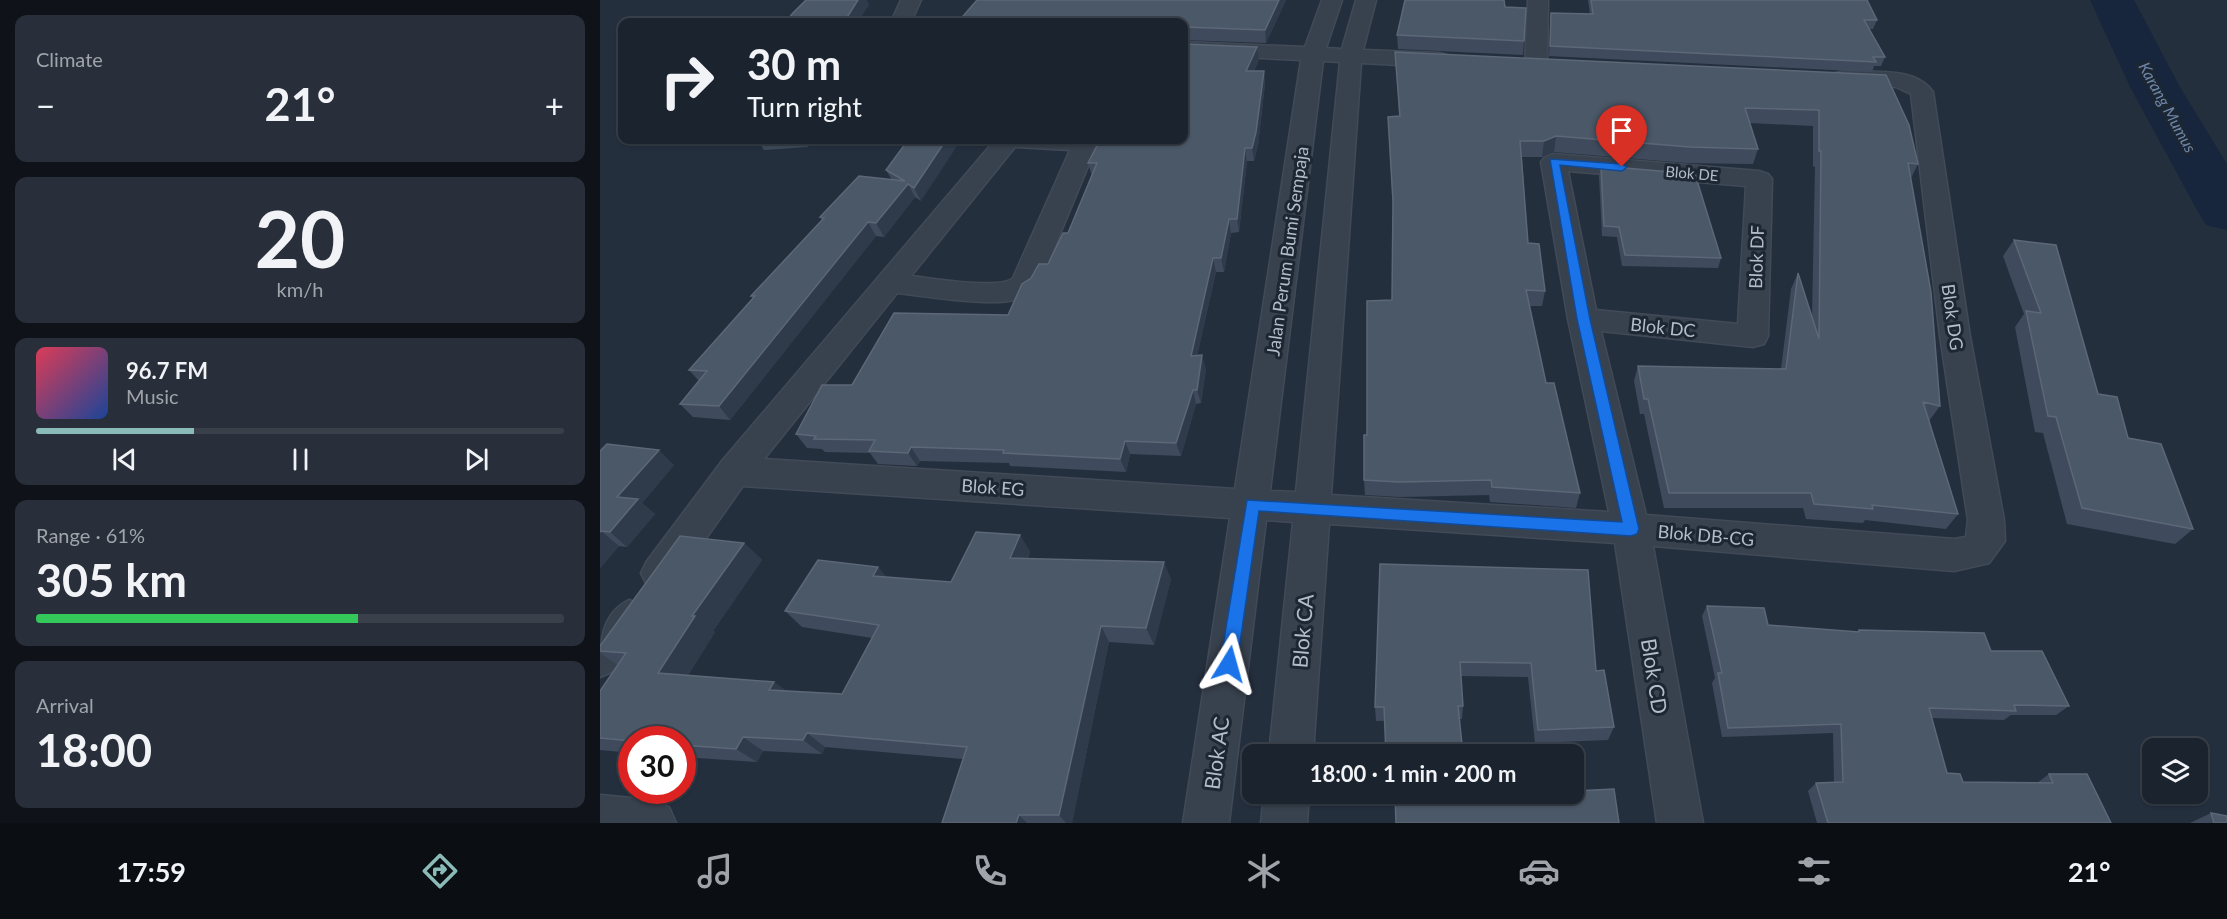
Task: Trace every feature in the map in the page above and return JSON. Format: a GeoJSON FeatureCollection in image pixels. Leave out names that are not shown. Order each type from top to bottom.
{"type":"FeatureCollection","features":[{"type":"Feature","properties":{"kind":"street"},"geometry":{"type":"LineString","coordinates":[[903,18],[911,0]]}},
{"type":"Feature","properties":{"kind":"street","name":"Jalan Perum Bumi Sempaja"},"geometry":{"type":"LineString","coordinates":[[1252,504],[1312,54],[1332,0]]}},
{"type":"Feature","properties":{"kind":"street"},"geometry":{"type":"LineString","coordinates":[[1314,508],[1351,56],[1366,0]]}},
{"type":"Feature","properties":{"kind":"street"},"geometry":{"type":"LineString","coordinates":[[1536,64],[1538,0]]}},
{"type":"Feature","properties":{"kind":"street"},"geometry":{"type":"LineString","coordinates":[[1188,48],[1455,61]]}},
{"type":"Feature","properties":{"kind":"street"},"geometry":{"type":"LineString","coordinates":[[1513,63],[1560,66]]}},
{"type":"Feature","properties":{"kind":"street","name":"Blok DG"},"geometry":{"type":"LineString","coordinates":[[1819,77],[1889,81],[1916,86],[1922,92],[1955,336],[1986,520],[1986,541],[1976,552],[1954,555]]}},
{"type":"Feature","properties":{"kind":"street"},"geometry":{"type":"LineString","coordinates":[[600,658],[734,471],[1005,144]]}},
{"type":"Feature","properties":{"kind":"street"},"geometry":{"type":"LineString","coordinates":[[889,283],[990,292],[1010,292],[1020,288],[1029,275],[1084,147],[1075,144]]}},
{"type":"Feature","properties":{"kind":"street","name":"Blok DE"},"geometry":{"type":"LineString","coordinates":[[1554,162],[1759,179]]}},
{"type":"Feature","properties":{"kind":"street","name":"Blok CD"},"geometry":{"type":"LineString","coordinates":[[1554,162],[1583,319],[1631,529],[1680,823]]}},
{"type":"Feature","properties":{"kind":"street","name":"Blok DF"},"geometry":{"type":"LineString","coordinates":[[1748,336],[1759,179]]}},
{"type":"Feature","properties":{"kind":"street","name":"Blok DC"},"geometry":{"type":"LineString","coordinates":[[1583,319],[1748,336]]}},
{"type":"Feature","properties":{"kind":"street","name":"Blok EG"},"geometry":{"type":"LineString","coordinates":[[734,471],[1314,508]]}},
{"type":"Feature","properties":{"kind":"street","name":"Blok AC"},"geometry":{"type":"LineString","coordinates":[[1206,823],[1252,504]]}},
{"type":"Feature","properties":{"kind":"street","name":"Blok DB-CG"},"geometry":{"type":"LineString","coordinates":[[1314,508],[1631,529],[1954,555]]}},
{"type":"Feature","properties":{"kind":"street","name":"Blok CA"},"geometry":{"type":"LineString","coordinates":[[1292,744],[1314,508]]}},
{"type":"Feature","properties":{"kind":"street"},"geometry":{"type":"LineString","coordinates":[[1284,823],[1286,804]]}},
{"type":"Feature","properties":{"kind":"street"},"geometry":{"type":"LineString","coordinates":[[600,818],[653,823]]}},
{"type":"Feature","properties":{"kind":"building"},"geometry":{"type":"Polygon","coordinates":[[[806,0],[858,0],[847,18],[789,18],[806,0]]]}},
{"type":"Feature","properties":{"kind":"building"},"geometry":{"type":"Polygon","coordinates":[[[977,0],[1279,0],[1265,30],[1188,27],[1188,18],[961,18],[977,0]]]}},
{"type":"Feature","properties":{"kind":"building"},"geometry":{"type":"Polygon","coordinates":[[[1405,0],[1504,0],[1505,7],[1526,8],[1524,41],[1397,35],[1405,0]]]}},
{"type":"Feature","properties":{"kind":"building"},"geometry":{"type":"Polygon","coordinates":[[[1591,0],[1867,0],[1877,20],[1864,20],[1885,57],[1873,57],[1876,62],[1550,46],[1551,13],[1593,14],[1591,0]]]}},
{"type":"Feature","properties":{"kind":"building"},"geometry":{"type":"Polygon","coordinates":[[[1188,44],[1257,47],[1246,71],[1264,71],[1256,132],[1252,148],[1245,148],[1237,219],[1229,219],[1221,258],[1213,258],[1191,356],[1202,355],[1197,390],[1193,390],[1176,443],[1125,441],[1120,459],[1003,453],[1004,450],[911,447],[908,453],[869,451],[875,440],[814,439],[816,436],[796,434],[822,385],[852,385],[894,313],[1008,315],[1022,284],[1031,278],[1039,264],[1048,264],[1063,233],[1068,233],[1097,163],[1088,163],[1098,144],[1188,144],[1188,44]]]}},
{"type":"Feature","properties":{"kind":"building"},"geometry":{"type":"Polygon","coordinates":[[[1395,52],[1886,75],[1909,125],[1918,164],[1908,163],[1931,292],[1940,406],[1923,402],[1958,514],[1872,505],[1873,509],[1814,504],[1811,493],[1669,493],[1648,399],[1644,399],[1638,366],[1786,369],[1798,273],[1819,339],[1821,151],[1819,151],[1819,110],[1745,108],[1758,149],[1690,147],[1556,136],[1544,141],[1520,141],[1528,243],[1539,244],[1545,291],[1526,290],[1546,383],[1554,383],[1580,493],[1492,487],[1491,480],[1399,482],[1364,480],[1364,435],[1367,435],[1367,301],[1392,300],[1393,201],[1388,117],[1400,116],[1395,52]]]}},
{"type":"Feature","properties":{"kind":"building"},"geometry":{"type":"Polygon","coordinates":[[[905,144],[943,144],[914,188],[908,184],[876,223],[868,222],[719,406],[680,404],[707,371],[689,370],[755,296],[751,296],[824,218],[820,217],[859,176],[905,181],[886,170],[905,144]]]}},
{"type":"Feature","properties":{"kind":"building"},"geometry":{"type":"Polygon","coordinates":[[[1601,166],[1695,174],[1721,258],[1625,255],[1619,227],[1604,226],[1601,166]]]}},
{"type":"Feature","properties":{"kind":"building"},"geometry":{"type":"Polygon","coordinates":[[[2014,240],[2056,245],[2098,394],[2117,397],[2128,438],[2161,444],[2193,529],[2082,508],[2056,417],[2048,416],[2026,311],[2041,313],[2014,240]]]}},
{"type":"Feature","properties":{"kind":"building"},"geometry":{"type":"Polygon","coordinates":[[[607,444],[659,450],[617,497],[638,499],[610,532],[600,532],[600,451],[607,444]]]}},
{"type":"Feature","properties":{"kind":"building"},"geometry":{"type":"Polygon","coordinates":[[[976,532],[1020,535],[1010,558],[1164,562],[1146,628],[1101,626],[1059,815],[1019,815],[1016,823],[942,823],[967,747],[807,733],[803,740],[743,737],[736,749],[696,746],[696,726],[618,726],[618,740],[600,738],[600,691],[626,653],[600,651],[600,646],[680,536],[744,543],[692,616],[695,616],[658,673],[774,682],[769,690],[842,694],[879,625],[785,611],[818,560],[878,567],[873,576],[951,582],[976,532]]]}},
{"type":"Feature","properties":{"kind":"building"},"geometry":{"type":"Polygon","coordinates":[[[1380,564],[1588,570],[1596,671],[1604,670],[1614,727],[1538,730],[1531,663],[1460,662],[1463,706],[1458,706],[1462,744],[1386,744],[1384,707],[1375,707],[1380,564]]]}},
{"type":"Feature","properties":{"kind":"building"},"geometry":{"type":"Polygon","coordinates":[[[1707,606],[1764,608],[1768,625],[1859,632],[1859,630],[1984,633],[1991,651],[2042,651],[2069,706],[2014,705],[2016,711],[1929,708],[1947,773],[1960,774],[1963,782],[2053,783],[2049,774],[2087,774],[2111,823],[1828,823],[1816,783],[1843,782],[1841,724],[1728,728],[1718,673],[1722,673],[1707,606]]]}},
{"type":"Feature","properties":{"kind":"building"},"geometry":{"type":"Polygon","coordinates":[[[1614,789],[1619,823],[1396,823],[1395,804],[1584,804],[1584,790],[1614,789]]]}},
{"type":"Feature","properties":{"kind":"building"},"geometry":{"type":"Polygon","coordinates":[[[2211,813],[2227,816],[2227,823],[2214,823],[2211,813]]]}},
{"type":"Feature","properties":{"kind":"waterway","name":"Karang Mumus"},"geometry":{"type":"LineString","coordinates":[[2112,0],[2155,87],[2227,212]]}},
{"type":"Feature","properties":{"kind":"route"},"geometry":{"type":"LineString","coordinates":[[1229,664],[1252,504],[1631,529],[1583,319],[1554,162],[1622,167]]}}]}
